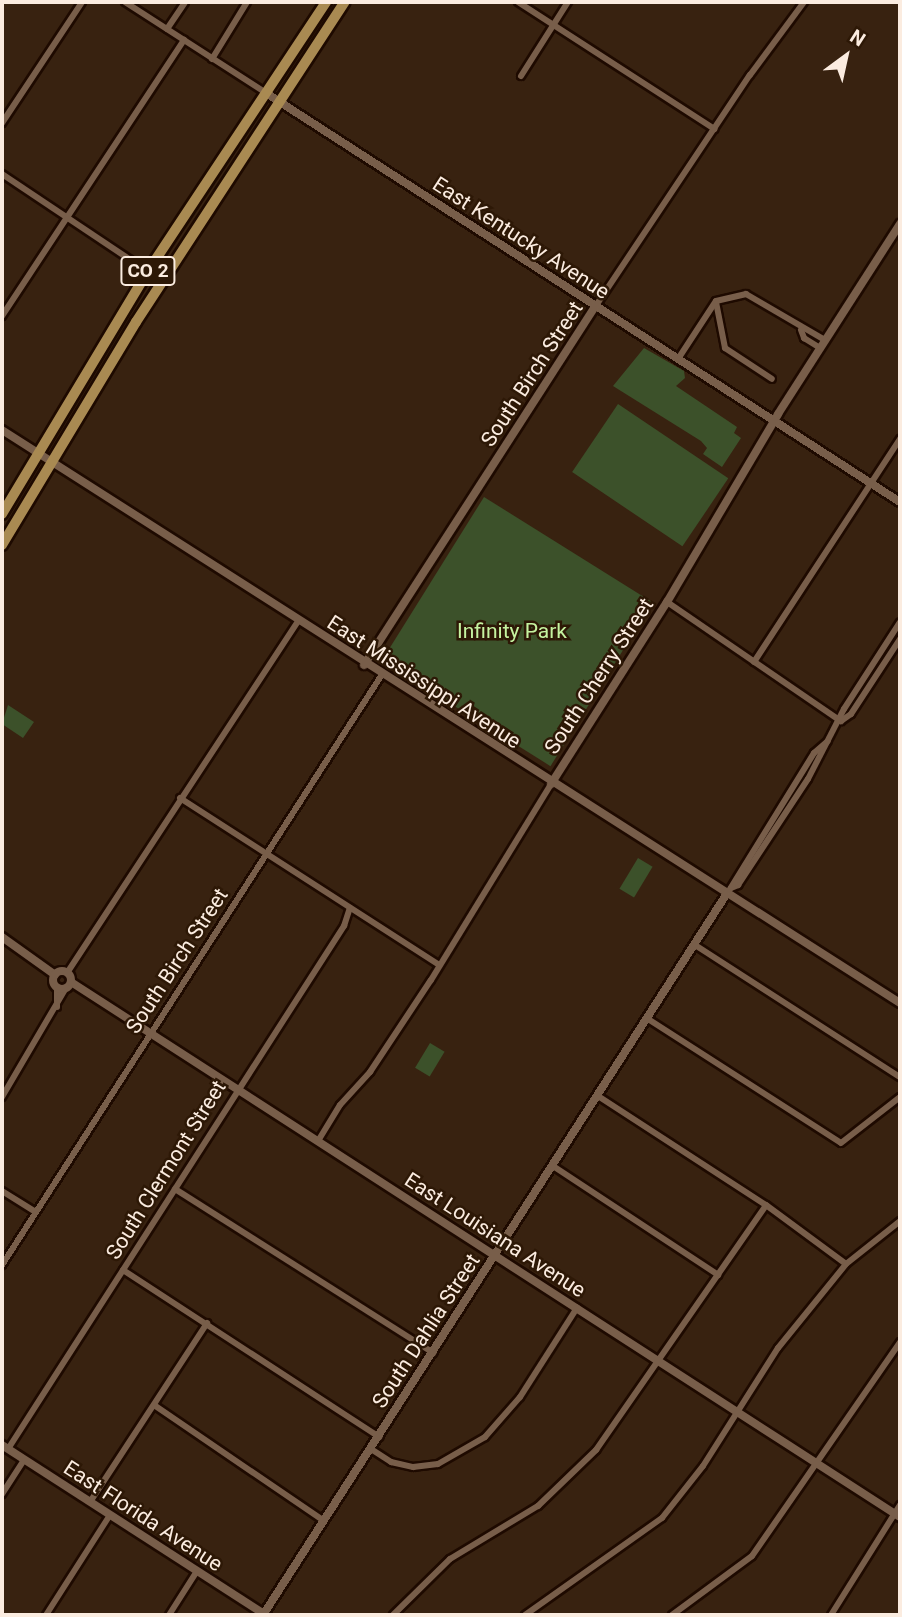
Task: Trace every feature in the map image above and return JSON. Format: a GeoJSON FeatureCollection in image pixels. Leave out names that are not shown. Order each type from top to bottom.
{"type":"FeatureCollection","features":[{"type":"Feature","properties":{"kind":"main road","name":"CO 2"},"geometry":{"type":"LineString","coordinates":[[2,514],[148,271],[326,2]]}},
{"type":"Feature","properties":{"kind":"main road","name":"CO 2"},"geometry":{"type":"LineString","coordinates":[[2,545],[162,281],[345,2]]}},
{"type":"Feature","properties":{"kind":"street"},"geometry":{"type":"LineString","coordinates":[[2,123],[82,2]]}},
{"type":"Feature","properties":{"kind":"street","name":"East Kentucky Avenue"},"geometry":{"type":"LineString","coordinates":[[125,2],[900,502]]}},
{"type":"Feature","properties":{"kind":"street"},"geometry":{"type":"LineString","coordinates":[[167,29],[186,2]]}},
{"type":"Feature","properties":{"kind":"street"},"geometry":{"type":"LineString","coordinates":[[212,59],[247,2]]}},
{"type":"Feature","properties":{"kind":"street"},"geometry":{"type":"LineString","coordinates":[[518,2],[714,129]]}},
{"type":"Feature","properties":{"kind":"street"},"geometry":{"type":"LineString","coordinates":[[521,76],[568,2]]}},
{"type":"Feature","properties":{"kind":"street","name":"South Birch Street"},"geometry":{"type":"LineString","coordinates":[[364,664],[714,129],[804,2]]}},
{"type":"Feature","properties":{"kind":"street"},"geometry":{"type":"LineString","coordinates":[[2,316],[184,40]]}},
{"type":"Feature","properties":{"kind":"street"},"geometry":{"type":"LineString","coordinates":[[2,174],[162,281]]}},
{"type":"Feature","properties":{"kind":"street","name":"South Cherry Street"},"geometry":{"type":"LineString","coordinates":[[317,1141],[340,1105],[370,1072],[439,965],[551,783],[667,603],[773,421],[900,224]]}},
{"type":"Feature","properties":{"kind":"street"},"geometry":{"type":"LineString","coordinates":[[678,359],[716,301],[746,294],[802,330],[804,338],[823,344]]}},
{"type":"Feature","properties":{"kind":"street"},"geometry":{"type":"LineString","coordinates":[[716,301],[725,348],[772,379]]}},
{"type":"Feature","properties":{"kind":"street","name":"East Mississippi Avenue"},"geometry":{"type":"LineString","coordinates":[[2,430],[381,676],[729,891],[900,1003]]}},
{"type":"Feature","properties":{"kind":"street"},"geometry":{"type":"LineString","coordinates":[[754,662],[900,439]]}},
{"type":"Feature","properties":{"kind":"street"},"geometry":{"type":"LineString","coordinates":[[667,603],[841,720]]}},
{"type":"Feature","properties":{"kind":"street"},"geometry":{"type":"LineString","coordinates":[[2,1097],[57,1007],[67,973],[298,622]]}},
{"type":"Feature","properties":{"kind":"street","name":"South Dahlia Street"},"geometry":{"type":"LineString","coordinates":[[264,1615],[729,891],[738,885],[774,832],[841,720],[844,709],[900,622]]}},
{"type":"Feature","properties":{"kind":"street","name":"South Dahlia Street"},"geometry":{"type":"LineString","coordinates":[[841,720],[851,714],[900,639]]}},
{"type":"Feature","properties":{"kind":"street","name":"South Birch Street"},"geometry":{"type":"LineString","coordinates":[[2,1265],[381,676]]}},
{"type":"Feature","properties":{"kind":"street"},"geometry":{"type":"LineString","coordinates":[[180,798],[439,965]]}},
{"type":"Feature","properties":{"kind":"street","name":"South Clermont Street"},"geometry":{"type":"LineString","coordinates":[[5,1447],[123,1270],[344,926],[350,908]]}},
{"type":"Feature","properties":{"kind":"street"},"geometry":{"type":"LineString","coordinates":[[2,937],[55,975],[65,986]]}},
{"type":"Feature","properties":{"kind":"street"},"geometry":{"type":"LineString","coordinates":[[695,945],[900,1077]]}},
{"type":"Feature","properties":{"kind":"street"},"geometry":{"type":"LineString","coordinates":[[55,975],[67,973]]}},
{"type":"Feature","properties":{"kind":"street","name":"East Louisiana Avenue"},"geometry":{"type":"LineString","coordinates":[[65,986],[151,1034],[897,1515]]}},
{"type":"Feature","properties":{"kind":"street"},"geometry":{"type":"LineString","coordinates":[[648,1019],[841,1143],[900,1097]]}},
{"type":"Feature","properties":{"kind":"street"},"geometry":{"type":"LineString","coordinates":[[598,1096],[766,1205],[846,1264]]}},
{"type":"Feature","properties":{"kind":"street"},"geometry":{"type":"LineString","coordinates":[[553,1166],[718,1275]]}},
{"type":"Feature","properties":{"kind":"street"},"geometry":{"type":"LineString","coordinates":[[175,1189],[433,1353]]}},
{"type":"Feature","properties":{"kind":"street"},"geometry":{"type":"LineString","coordinates":[[2,1191],[35,1212]]}},
{"type":"Feature","properties":{"kind":"street"},"geometry":{"type":"LineString","coordinates":[[393,1615],[450,1559],[538,1506],[596,1450],[766,1205]]}},
{"type":"Feature","properties":{"kind":"street"},"geometry":{"type":"LineString","coordinates":[[525,1615],[662,1518],[778,1348],[846,1264],[900,1221]]}},
{"type":"Feature","properties":{"kind":"street"},"geometry":{"type":"LineString","coordinates":[[123,1270],[379,1437]]}},
{"type":"Feature","properties":{"kind":"street"},"geometry":{"type":"LineString","coordinates":[[371,1449],[391,1462],[413,1467],[438,1464],[485,1437],[520,1397],[577,1308]]}},
{"type":"Feature","properties":{"kind":"street"},"geometry":{"type":"LineString","coordinates":[[90,1502],[207,1323]]}},
{"type":"Feature","properties":{"kind":"street"},"geometry":{"type":"LineString","coordinates":[[673,1615],[752,1556],[900,1342]]}},
{"type":"Feature","properties":{"kind":"street"},"geometry":{"type":"LineString","coordinates":[[154,1405],[324,1521]]}},
{"type":"Feature","properties":{"kind":"street","name":"East Florida Avenue"},"geometry":{"type":"LineString","coordinates":[[5,1447],[264,1615]]}},
{"type":"Feature","properties":{"kind":"street"},"geometry":{"type":"LineString","coordinates":[[2,1494],[24,1460]]}},
{"type":"Feature","properties":{"kind":"street"},"geometry":{"type":"LineString","coordinates":[[831,1615],[897,1515],[900,1505]]}},
{"type":"Feature","properties":{"kind":"street"},"geometry":{"type":"LineString","coordinates":[[46,1615],[110,1515]]}},
{"type":"Feature","properties":{"kind":"street"},"geometry":{"type":"LineString","coordinates":[[169,1615],[197,1571]]}},
{"type":"Feature","properties":{"kind":"green space"},"geometry":{"type":"Polygon","coordinates":[[[644,348],[684,371],[685,378],[676,386],[737,427],[734,433],[741,438],[722,467],[703,454],[707,448],[701,441],[613,386],[644,348]]]}},
{"type":"Feature","properties":{"kind":"green space"},"geometry":{"type":"Polygon","coordinates":[[[618,404],[728,478],[682,546],[572,472],[618,404]]]}},
{"type":"Feature","properties":{"kind":"green space","name":"Infinity Park"},"geometry":{"type":"Polygon","coordinates":[[[484,497],[653,602],[550,766],[382,661],[484,497]]]}},
{"type":"Feature","properties":{"kind":"green space"},"geometry":{"type":"Polygon","coordinates":[[[8,705],[34,722],[23,738],[2,724],[8,705]]]}},
{"type":"Feature","properties":{"kind":"green space"},"geometry":{"type":"Polygon","coordinates":[[[638,858],[653,867],[634,898],[619,889],[638,858]]]}},
{"type":"Feature","properties":{"kind":"green space"},"geometry":{"type":"Polygon","coordinates":[[[430,1043],[445,1052],[430,1077],[415,1068],[430,1043]]]}}]}
